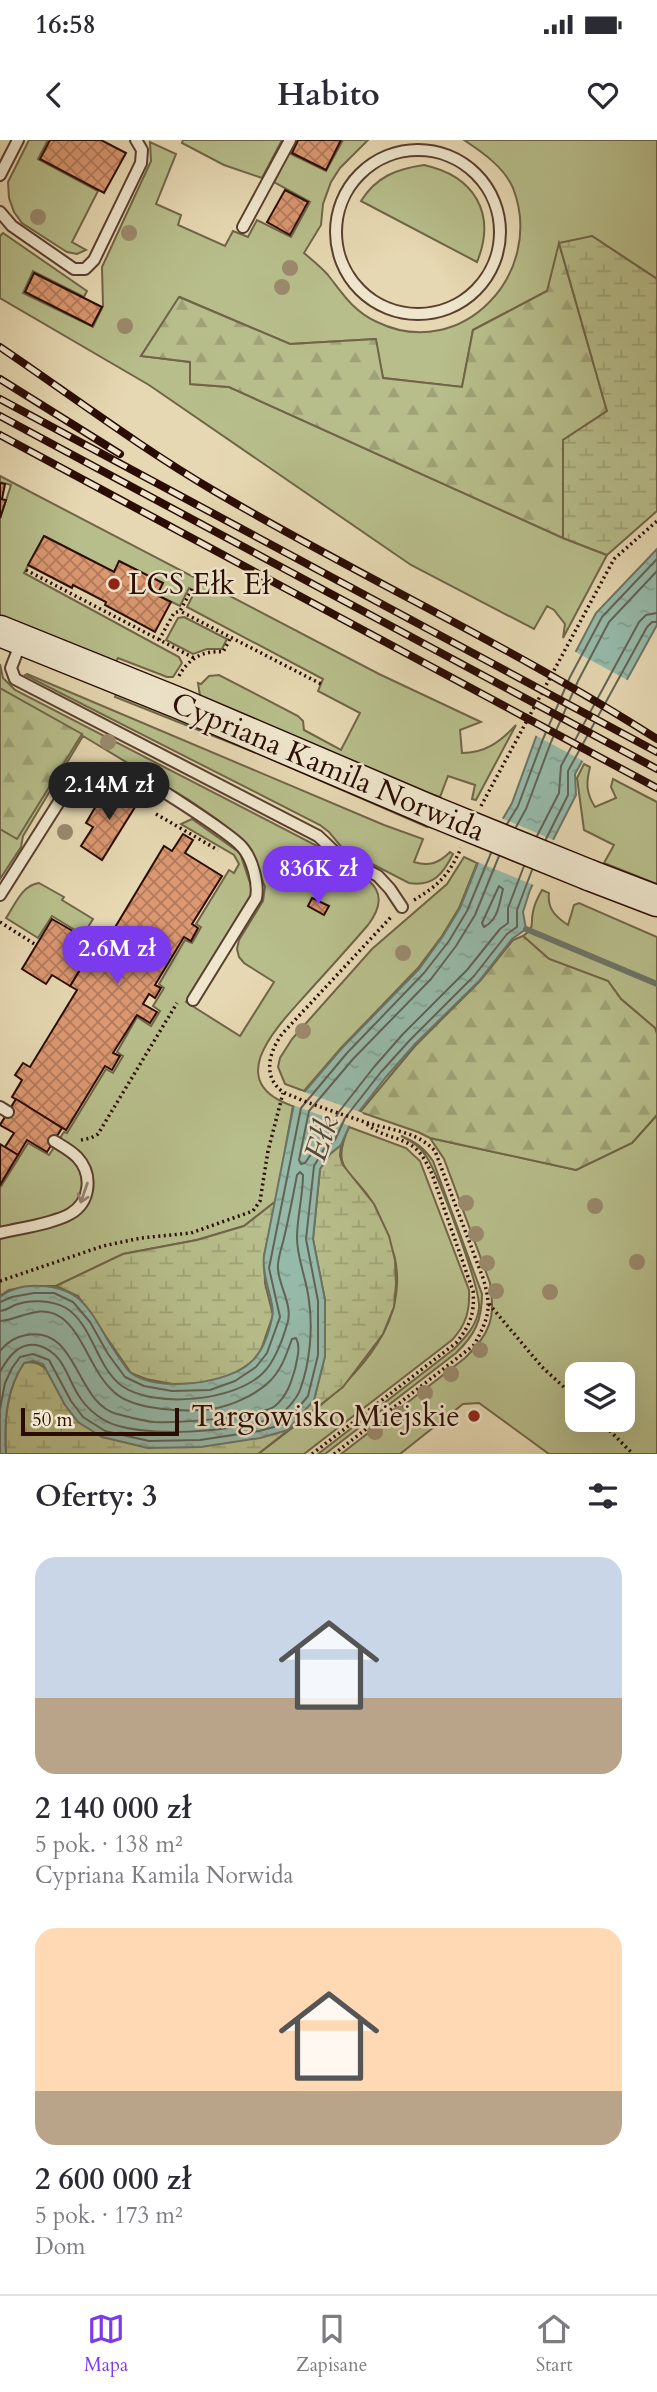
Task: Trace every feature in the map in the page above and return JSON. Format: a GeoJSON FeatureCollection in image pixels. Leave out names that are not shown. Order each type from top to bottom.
{"type":"FeatureCollection","features":[{"type":"Feature","properties":{"kind":"street","name":"Cypriana Kamila Norwida"},"geometry":{"type":"LineString","coordinates":[[11,636],[434,812],[657,901]]}},
{"type":"Feature","properties":{"kind":"lane"},"geometry":{"type":"LineString","coordinates":[[0,175],[18,140]]}},
{"type":"Feature","properties":{"kind":"lane"},"geometry":{"type":"LineString","coordinates":[[0,212],[12,226],[74,269],[85,269],[94,260],[141,163],[142,150],[136,140]]}},
{"type":"Feature","properties":{"kind":"lane"},"geometry":{"type":"LineString","coordinates":[[243,227],[290,140]]}},
{"type":"Feature","properties":{"kind":"lane"},"geometry":{"type":"LineString","coordinates":[[399,146],[453,157],[475,173],[492,195],[499,220],[499,247],[489,273],[472,294],[449,308],[422,314],[395,311],[371,300],[351,281],[339,256],[335,229],[341,203],[354,179],[399,146]]}},
{"type":"Feature","properties":{"kind":"lane"},"geometry":{"type":"LineString","coordinates":[[11,636],[11,668],[15,679],[318,836],[337,854],[378,876],[402,907]]}},
{"type":"Feature","properties":{"kind":"lane"},"geometry":{"type":"LineString","coordinates":[[0,895],[69,786],[79,778],[95,773],[126,771],[203,817],[244,848],[258,888],[256,898],[193,1000]]}},
{"type":"Feature","properties":{"kind":"lane"},"geometry":{"type":"LineString","coordinates":[[0,1233],[69,1214],[82,1201],[88,1187],[83,1165],[54,1140]]}},
{"type":"Feature","properties":{"kind":"path"},"geometry":{"type":"LineString","coordinates":[[480,808],[614,559],[657,521]]}},
{"type":"Feature","properties":{"kind":"path"},"geometry":{"type":"LineString","coordinates":[[26,570],[194,658]]}},
{"type":"Feature","properties":{"kind":"path"},"geometry":{"type":"LineString","coordinates":[[159,640],[192,589]]}},
{"type":"Feature","properties":{"kind":"path"},"geometry":{"type":"LineString","coordinates":[[88,602],[91,595]]}},
{"type":"Feature","properties":{"kind":"path"},"geometry":{"type":"LineString","coordinates":[[180,611],[321,684]]}},
{"type":"Feature","properties":{"kind":"path"},"geometry":{"type":"LineString","coordinates":[[156,814],[225,853]]}},
{"type":"Feature","properties":{"kind":"path"},"geometry":{"type":"LineString","coordinates":[[334,1454],[474,1345],[488,1318],[489,1304],[483,1278],[435,1151],[429,1144],[414,1136],[285,1093],[276,1087],[269,1071],[270,1060],[276,1042],[383,924],[402,907],[435,888],[447,875],[458,855]]}},
{"type":"Feature","properties":{"kind":"path"},"geometry":{"type":"LineString","coordinates":[[0,922],[36,945]]}},
{"type":"Feature","properties":{"kind":"path"},"geometry":{"type":"LineString","coordinates":[[76,1141],[91,1139],[98,1134],[181,996]]}},
{"type":"Feature","properties":{"kind":"path"},"geometry":{"type":"LineString","coordinates":[[0,1280],[103,1246],[142,1238],[191,1233],[253,1211],[260,1201],[268,1151],[285,1093]]}},
{"type":"Feature","properties":{"kind":"path"},"geometry":{"type":"LineString","coordinates":[[312,1454],[456,1343],[471,1322],[474,1311],[473,1291],[432,1174],[423,1158],[409,1144],[377,1133],[366,1122]]}},
{"type":"Feature","properties":{"kind":"path"},"geometry":{"type":"LineString","coordinates":[[489,1304],[541,1367],[565,1388]]}},
{"type":"Feature","properties":{"kind":"path"},"geometry":{"type":"LineString","coordinates":[[611,1432],[633,1454]]}},
{"type":"Feature","properties":{"kind":"green space"},"geometry":{"type":"Polygon","coordinates":[[[29,140],[48,140],[38,159],[98,191],[72,242],[86,250],[77,254],[67,252],[22,223],[14,212],[9,198],[8,182],[29,140]]]}},
{"type":"Feature","properties":{"kind":"green space"},"geometry":{"type":"Polygon","coordinates":[[[183,140],[282,140],[262,178],[224,165],[182,143],[183,140]]]}},
{"type":"Feature","properties":{"kind":"green space"},"geometry":{"type":"Polygon","coordinates":[[[343,140],[368,140],[340,168],[331,182],[323,204],[321,225],[304,253],[325,272],[361,313],[377,322],[409,332],[439,330],[466,320],[489,302],[507,279],[518,251],[520,220],[513,188],[498,167],[464,140],[657,140],[657,279],[592,236],[547,291],[473,330],[462,387],[383,378],[375,339],[290,344],[180,297],[141,356],[190,362],[190,384],[229,387],[563,538],[607,555],[563,638],[565,624],[554,610],[547,606],[534,629],[411,565],[149,385],[0,298],[0,236],[3,233],[87,291],[84,297],[33,271],[23,293],[93,327],[103,306],[102,267],[151,161],[150,142],[176,154],[156,204],[181,215],[178,225],[225,246],[233,231],[248,237],[257,220],[291,237],[310,202],[274,182],[289,153],[326,171],[343,140]]]}},
{"type":"Feature","properties":{"kind":"green space"},"geometry":{"type":"Polygon","coordinates":[[[424,165],[456,178],[477,199],[484,228],[483,244],[477,262],[361,201],[380,180],[404,169],[424,165]]]}},
{"type":"Feature","properties":{"kind":"green space"},"geometry":{"type":"Polygon","coordinates":[[[592,236],[657,279],[657,511],[607,555],[563,538],[563,440],[607,411],[559,243],[592,236]]]}},
{"type":"Feature","properties":{"kind":"green space"},"geometry":{"type":"Polygon","coordinates":[[[559,243],[607,411],[563,440],[563,538],[229,387],[190,384],[190,362],[141,356],[179,297],[290,344],[376,339],[383,378],[462,387],[473,330],[547,291],[559,243]]]}},
{"type":"Feature","properties":{"kind":"green space"},"geometry":{"type":"Polygon","coordinates":[[[0,476],[379,674],[481,722],[460,730],[462,753],[478,751],[492,745],[516,725],[476,800],[472,799],[475,785],[448,776],[440,797],[424,792],[200,696],[198,683],[201,684],[209,676],[219,675],[298,716],[303,721],[304,730],[341,750],[360,713],[318,691],[323,679],[187,607],[195,591],[189,588],[180,606],[157,595],[162,583],[120,561],[114,572],[44,536],[24,573],[179,657],[182,663],[173,677],[118,658],[114,666],[0,619],[0,519],[11,485],[0,482],[0,476]]]}},
{"type":"Feature","properties":{"kind":"green space"},"geometry":{"type":"Polygon","coordinates":[[[184,617],[227,639],[222,649],[207,649],[193,654],[166,640],[178,618],[184,617]]]}},
{"type":"Feature","properties":{"kind":"green space"},"geometry":{"type":"Polygon","coordinates":[[[0,664],[3,678],[15,690],[323,849],[367,880],[375,888],[379,898],[377,910],[368,925],[285,1019],[263,1051],[258,1067],[260,1082],[271,1095],[293,1106],[276,1201],[244,1226],[197,1240],[123,1254],[56,1286],[9,1290],[0,1296],[0,1188],[28,1143],[49,1155],[64,1132],[67,1133],[106,1069],[113,1073],[123,1056],[117,1052],[137,1017],[151,1026],[160,1011],[153,1006],[164,988],[159,984],[185,940],[192,943],[201,927],[196,924],[229,870],[234,873],[239,864],[234,855],[181,824],[192,819],[240,853],[251,886],[251,895],[186,1002],[240,1036],[274,982],[244,963],[237,949],[239,940],[263,901],[265,887],[248,845],[189,800],[83,736],[0,879],[0,664]]]}},
{"type":"Feature","properties":{"kind":"green space"},"geometry":{"type":"Polygon","coordinates":[[[25,675],[423,839],[414,862],[429,864],[442,859],[450,852],[453,854],[445,868],[431,881],[409,883],[343,849],[320,825],[25,675]]]}},
{"type":"Feature","properties":{"kind":"green space"},"geometry":{"type":"Polygon","coordinates":[[[0,688],[82,734],[17,839],[0,829],[0,688]]]}},
{"type":"Feature","properties":{"kind":"green space"},"geometry":{"type":"Polygon","coordinates":[[[117,692],[429,824],[427,827],[264,756],[115,697],[117,692]]]}},
{"type":"Feature","properties":{"kind":"green space"},"geometry":{"type":"Polygon","coordinates":[[[584,764],[590,767],[588,788],[595,807],[616,798],[611,787],[613,779],[657,802],[657,884],[604,863],[614,845],[584,830],[577,778],[584,764]]]}},
{"type":"Feature","properties":{"kind":"green space"},"geometry":{"type":"Polygon","coordinates":[[[464,857],[477,863],[459,908],[418,968],[304,1091],[285,1084],[278,1067],[280,1058],[292,1039],[372,949],[447,884],[464,857]]]}},
{"type":"Feature","properties":{"kind":"green space"},"geometry":{"type":"Polygon","coordinates":[[[39,883],[64,897],[62,900],[93,919],[83,935],[52,916],[38,938],[6,918],[23,892],[39,883]]]}},
{"type":"Feature","properties":{"kind":"green space"},"geometry":{"type":"Polygon","coordinates":[[[542,890],[549,893],[549,904],[553,912],[568,925],[574,905],[579,903],[657,937],[657,1034],[655,1028],[621,999],[608,981],[549,959],[523,936],[531,928],[534,906],[542,890]]]}},
{"type":"Feature","properties":{"kind":"green space"},"geometry":{"type":"Polygon","coordinates":[[[523,936],[549,959],[608,981],[621,999],[655,1028],[657,1034],[657,1115],[632,1143],[576,1170],[430,1138],[360,1112],[415,1046],[480,981],[513,940],[523,936]]]}},
{"type":"Feature","properties":{"kind":"green space"},"geometry":{"type":"Polygon","coordinates":[[[657,1115],[657,1454],[549,1454],[479,1403],[463,1404],[400,1454],[341,1454],[465,1358],[480,1341],[489,1325],[492,1306],[490,1283],[444,1159],[430,1138],[576,1170],[632,1143],[657,1115]]]}},
{"type":"Feature","properties":{"kind":"green space"},"geometry":{"type":"Polygon","coordinates":[[[349,1127],[406,1148],[420,1161],[469,1290],[466,1317],[452,1340],[304,1454],[258,1454],[332,1396],[355,1373],[375,1348],[389,1320],[397,1291],[395,1259],[374,1205],[343,1163],[343,1142],[349,1127]]]}},
{"type":"Feature","properties":{"kind":"green space"},"geometry":{"type":"Polygon","coordinates":[[[401,1136],[419,1146],[433,1161],[482,1294],[481,1312],[473,1333],[456,1353],[325,1454],[318,1454],[454,1349],[470,1330],[478,1314],[478,1297],[473,1279],[440,1185],[424,1152],[401,1136]]]}},
{"type":"Feature","properties":{"kind":"green space"},"geometry":{"type":"Polygon","coordinates":[[[341,1145],[343,1165],[374,1204],[389,1236],[395,1260],[396,1284],[394,1307],[383,1334],[343,1387],[258,1454],[6,1454],[5,1430],[10,1395],[24,1363],[33,1362],[46,1369],[65,1405],[314,1400],[325,1356],[325,1300],[313,1239],[320,1169],[330,1154],[341,1145]]]}},
{"type":"Feature","properties":{"kind":"green space"},"geometry":{"type":"Polygon","coordinates":[[[276,1201],[264,1256],[265,1283],[273,1315],[261,1350],[252,1362],[232,1375],[209,1383],[172,1384],[131,1373],[78,1296],[56,1286],[123,1254],[197,1240],[244,1226],[276,1201]]]}},
{"type":"Feature","properties":{"kind":"water","name":"Ełk"},"geometry":{"type":"Polygon","coordinates":[[[657,549],[657,625],[575,774],[576,795],[530,890],[523,912],[526,929],[512,939],[479,981],[415,1044],[386,1077],[351,1122],[341,1145],[330,1154],[320,1169],[313,1239],[325,1300],[325,1356],[314,1400],[288,1430],[260,1438],[201,1447],[148,1448],[102,1437],[78,1422],[65,1405],[43,1364],[33,1361],[24,1363],[13,1384],[6,1418],[6,1454],[0,1454],[0,1297],[14,1289],[35,1286],[56,1288],[80,1300],[127,1369],[143,1379],[175,1384],[211,1380],[242,1369],[256,1357],[265,1341],[273,1312],[264,1256],[294,1104],[342,1048],[419,969],[443,936],[460,908],[480,858],[512,803],[536,737],[564,674],[596,613],[657,549]]]}},
{"type":"Feature","properties":{"kind":"pier"},"geometry":{"type":"Polygon","coordinates":[[[572,650],[629,681],[585,762],[533,734],[572,650]]]}},
{"type":"Feature","properties":{"kind":"pier"},"geometry":{"type":"Polygon","coordinates":[[[499,817],[556,841],[536,886],[475,861],[499,817]]]}},
{"type":"Feature","properties":{"kind":"pier"},"geometry":{"type":"Polygon","coordinates":[[[301,1091],[363,1113],[353,1127],[290,1104],[301,1091]]]}},
{"type":"Feature","properties":{"kind":"building"},"geometry":{"type":"Polygon","coordinates":[[[50,140],[101,140],[126,153],[104,193],[40,159],[50,140]]]}},
{"type":"Feature","properties":{"kind":"building"},"geometry":{"type":"Polygon","coordinates":[[[298,140],[341,140],[326,170],[292,153],[298,140]]]}},
{"type":"Feature","properties":{"kind":"building"},"geometry":{"type":"Polygon","coordinates":[[[285,190],[308,202],[290,235],[267,222],[285,190]]]}},
{"type":"Feature","properties":{"kind":"building"},"geometry":{"type":"Polygon","coordinates":[[[34,273],[102,307],[92,326],[25,292],[34,273]]]}},
{"type":"Feature","properties":{"kind":"building"},"geometry":{"type":"Polygon","coordinates":[[[0,483],[5,484],[2,499],[0,499],[0,483]]]}},
{"type":"Feature","properties":{"kind":"building"},"geometry":{"type":"Polygon","coordinates":[[[0,499],[6,500],[0,518],[0,499]]]}},
{"type":"Feature","properties":{"kind":"building","name":"LCS Ełk Eł"},"geometry":{"type":"Polygon","coordinates":[[[44,536],[114,572],[119,561],[163,583],[157,595],[171,602],[155,632],[105,605],[106,602],[28,565],[44,536]]]}},
{"type":"Feature","properties":{"kind":"building"},"geometry":{"type":"Polygon","coordinates":[[[119,786],[140,799],[102,860],[81,846],[93,827],[86,823],[100,799],[107,804],[119,786]]]}},
{"type":"Feature","properties":{"kind":"building"},"geometry":{"type":"Polygon","coordinates":[[[183,834],[193,840],[185,853],[222,876],[192,924],[198,928],[191,941],[184,937],[155,985],[161,988],[155,998],[149,994],[143,1004],[157,1012],[150,1023],[137,1015],[113,1053],[120,1056],[112,1070],[105,1066],[66,1130],[12,1097],[22,1080],[15,1075],[23,1063],[30,1067],[77,990],[70,986],[89,955],[96,959],[164,846],[172,851],[183,834]]]}},
{"type":"Feature","properties":{"kind":"building"},"geometry":{"type":"Polygon","coordinates":[[[312,898],[329,906],[324,915],[308,906],[312,898]]]}},
{"type":"Feature","properties":{"kind":"building"},"geometry":{"type":"Polygon","coordinates":[[[52,919],[78,934],[72,944],[89,955],[70,986],[52,975],[46,984],[22,969],[52,919]]]}},
{"type":"Feature","properties":{"kind":"building"},"geometry":{"type":"Polygon","coordinates":[[[16,1099],[62,1128],[47,1152],[27,1140],[18,1155],[5,1147],[14,1133],[0,1125],[16,1099]]]}},
{"type":"Feature","properties":{"kind":"building"},"geometry":{"type":"Polygon","coordinates":[[[0,1144],[18,1155],[0,1185],[0,1144]]]}},
{"type":"Feature","properties":{"kind":"waterway"},"geometry":{"type":"LineString","coordinates":[[526,929],[657,984]]}},
{"type":"Feature","properties":{"kind":"railway"},"geometry":{"type":"LineString","coordinates":[[0,347],[134,440],[216,492],[549,674],[657,739]]}},
{"type":"Feature","properties":{"kind":"railway"},"geometry":{"type":"LineString","coordinates":[[0,379],[120,454]]}},
{"type":"Feature","properties":{"kind":"railway"},"geometry":{"type":"LineString","coordinates":[[0,399],[657,752]]}},
{"type":"Feature","properties":{"kind":"railway"},"geometry":{"type":"LineString","coordinates":[[0,416],[657,769]]}},
{"type":"Feature","properties":{"kind":"railway"},"geometry":{"type":"LineString","coordinates":[[0,435],[657,788]]}},
{"type":"Feature","properties":{"kind":"place","name":"LCS Ełk Eł"},"geometry":{"type":"Point","coordinates":[114,584]}},
{"type":"Feature","properties":{"kind":"place","name":"Targowisko Miejskie"},"geometry":{"type":"Point","coordinates":[474,1416]}}]}
